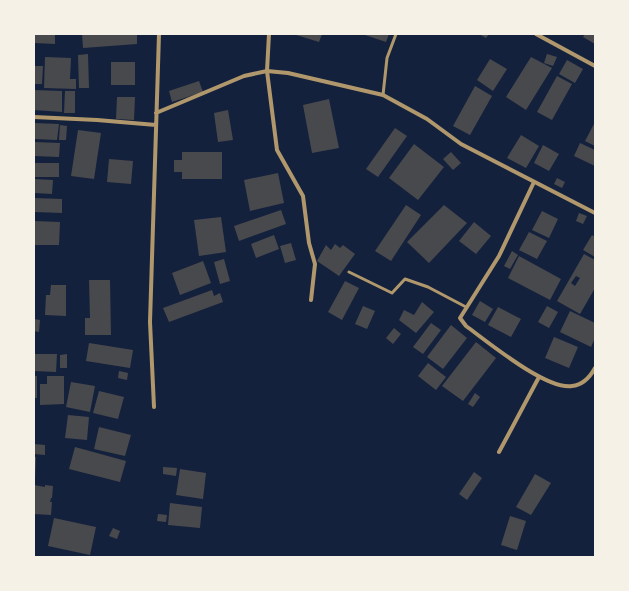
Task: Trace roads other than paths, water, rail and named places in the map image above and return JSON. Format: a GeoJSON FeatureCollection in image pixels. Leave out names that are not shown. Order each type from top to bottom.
{"type":"FeatureCollection","features":[{"type":"Feature","properties":{"kind":"street"},"geometry":{"type":"LineString","coordinates":[[154,408],[150,322],[159,34]]}},
{"type":"Feature","properties":{"kind":"street"},"geometry":{"type":"LineString","coordinates":[[269,34],[266,71],[277,150],[303,196],[309,243],[315,264],[311,300]]}},
{"type":"Feature","properties":{"kind":"street"},"geometry":{"type":"LineString","coordinates":[[536,34],[595,66]]}},
{"type":"Feature","properties":{"kind":"street"},"geometry":{"type":"LineString","coordinates":[[156,113],[244,76],[266,71],[288,73],[383,95],[427,119],[461,144],[595,213]]}},
{"type":"Feature","properties":{"kind":"street"},"geometry":{"type":"LineString","coordinates":[[34,117],[156,125]]}},
{"type":"Feature","properties":{"kind":"street"},"geometry":{"type":"LineString","coordinates":[[534,182],[499,256],[466,306],[460,318],[466,326],[539,377],[558,385],[572,386],[581,383],[589,377],[595,368]]}},
{"type":"Feature","properties":{"kind":"street"},"geometry":{"type":"LineString","coordinates":[[499,452],[539,377]]}},
{"type":"Feature","properties":{"kind":"lane"},"geometry":{"type":"LineString","coordinates":[[383,95],[387,58],[396,34]]}},
{"type":"Feature","properties":{"kind":"lane"},"geometry":{"type":"LineString","coordinates":[[349,272],[392,293],[405,279],[428,287],[466,306]]}}]}
